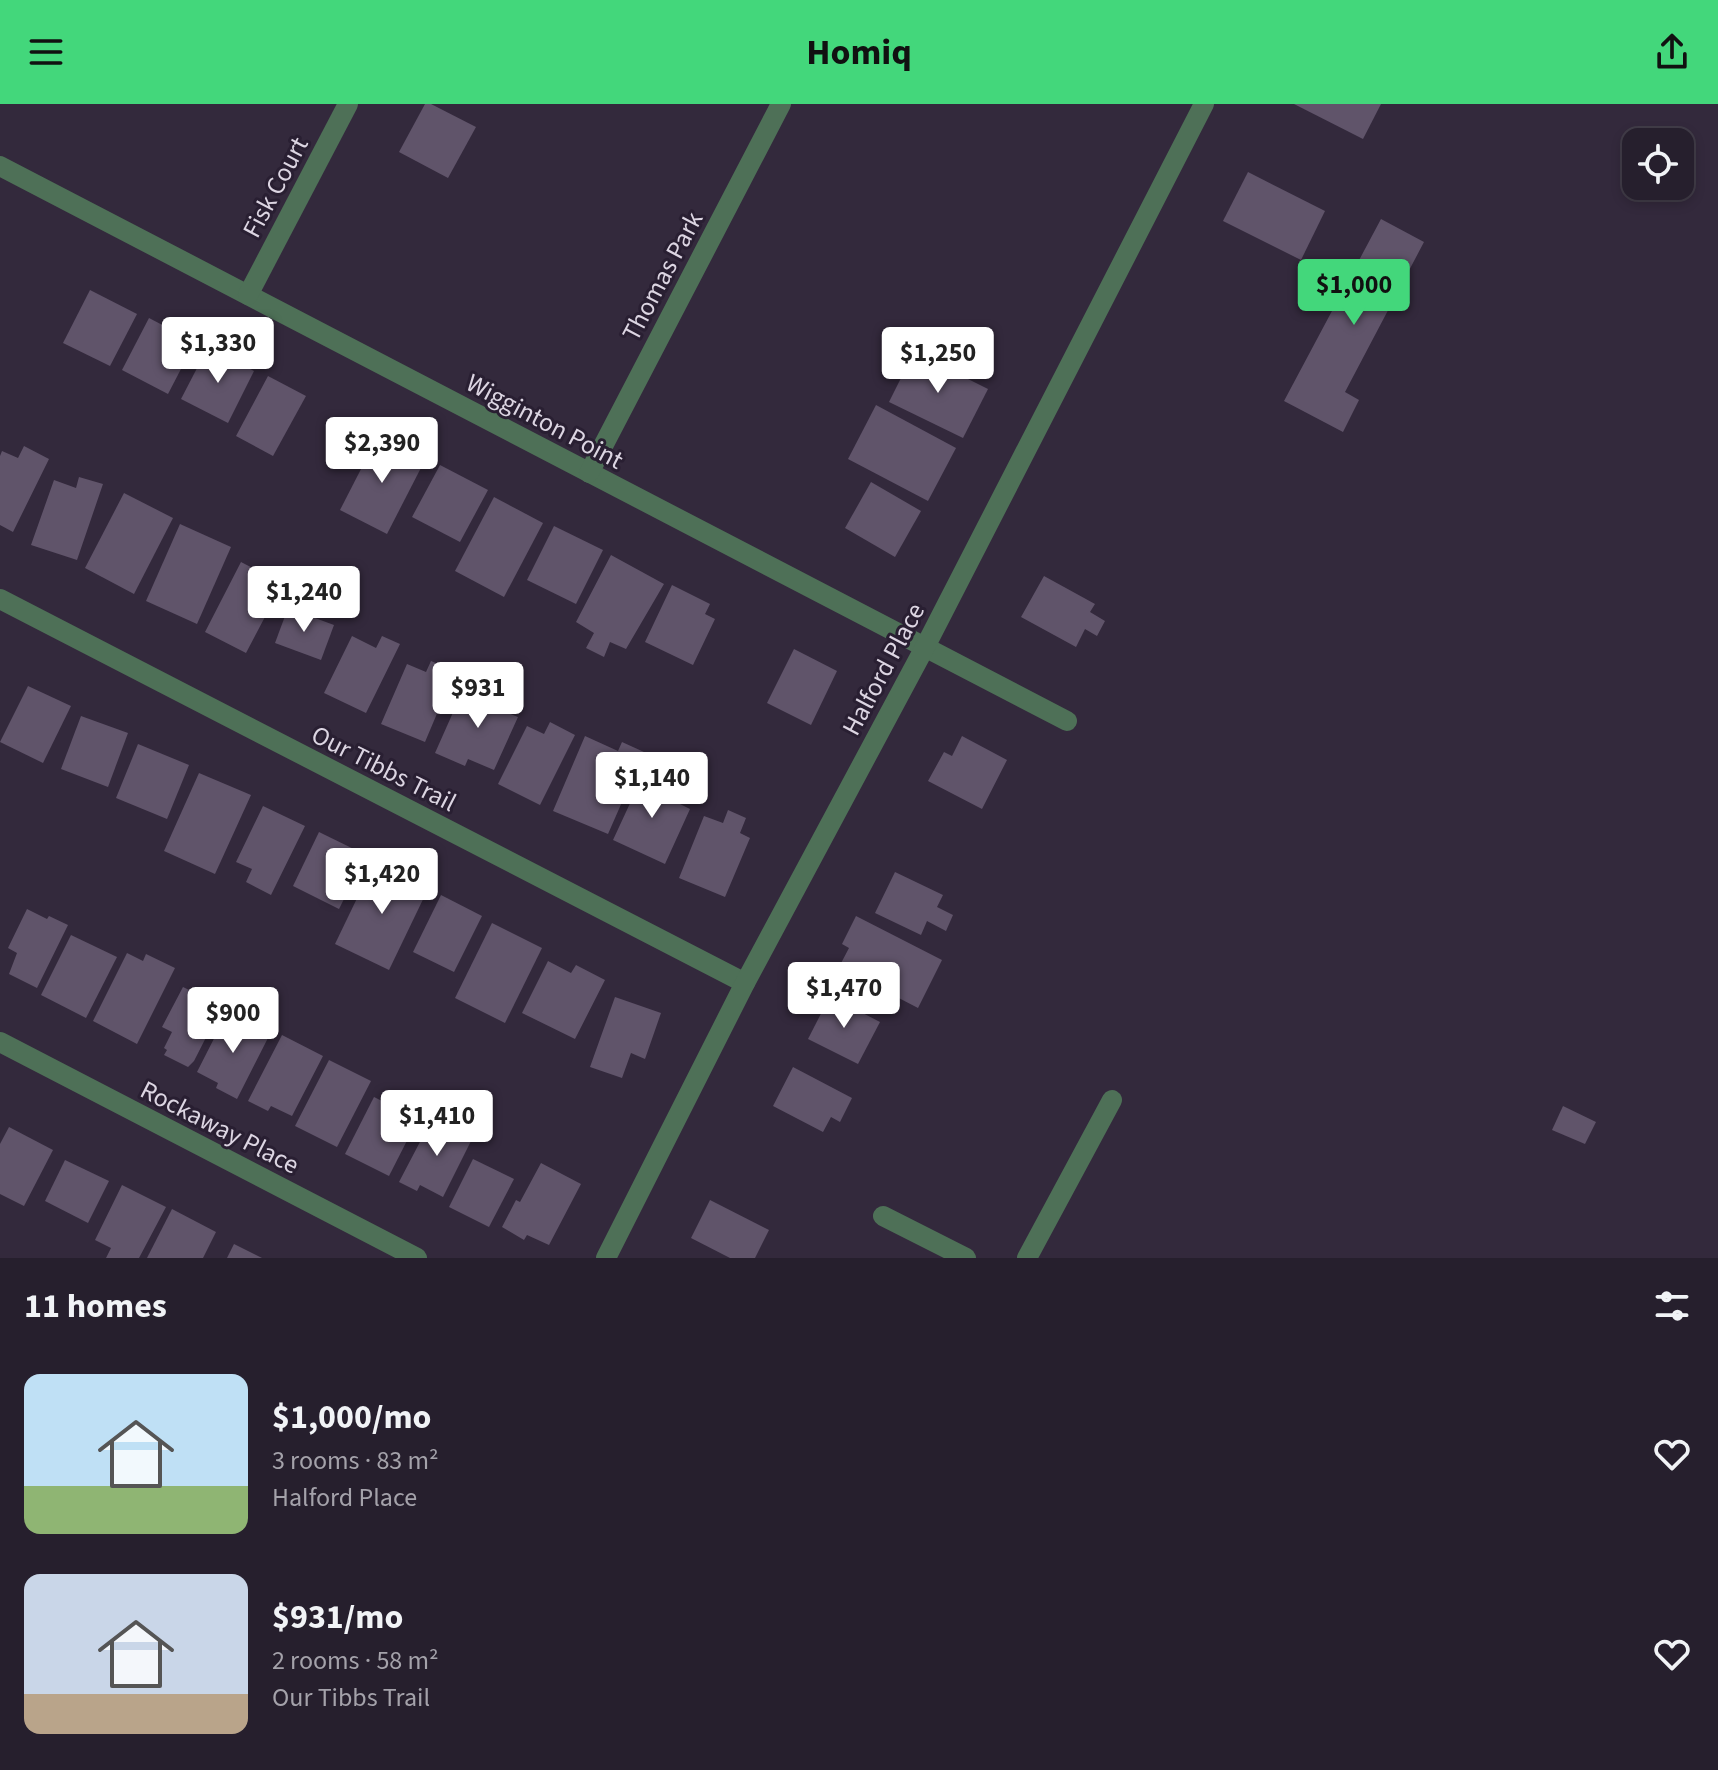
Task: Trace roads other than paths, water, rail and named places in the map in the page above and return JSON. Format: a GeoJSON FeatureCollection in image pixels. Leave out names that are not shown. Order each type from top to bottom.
{"type":"FeatureCollection","features":[{"type":"Feature","properties":{"kind":"street","name":"Fisk Court"},"geometry":{"type":"LineString","coordinates":[[248,295],[348,104]]}},
{"type":"Feature","properties":{"kind":"street","name":"Thomas Park"},"geometry":{"type":"LineString","coordinates":[[589,473],[781,104]]}},
{"type":"Feature","properties":{"kind":"street","name":"Halford Place"},"geometry":{"type":"LineString","coordinates":[[606,1258],[745,983],[925,647],[1204,104]]}},
{"type":"Feature","properties":{"kind":"street","name":"Wigginton Point"},"geometry":{"type":"LineString","coordinates":[[0,166],[1067,721]]}},
{"type":"Feature","properties":{"kind":"street","name":"Our Tibbs Trail"},"geometry":{"type":"LineString","coordinates":[[0,599],[745,983]]}},
{"type":"Feature","properties":{"kind":"street","name":"Rockaway Place"},"geometry":{"type":"LineString","coordinates":[[0,1042],[417,1258]]}},
{"type":"Feature","properties":{"kind":"street"},"geometry":{"type":"LineString","coordinates":[[1027,1258],[1112,1100]]}},
{"type":"Feature","properties":{"kind":"street"},"geometry":{"type":"LineString","coordinates":[[883,1216],[966,1258]]}}]}
